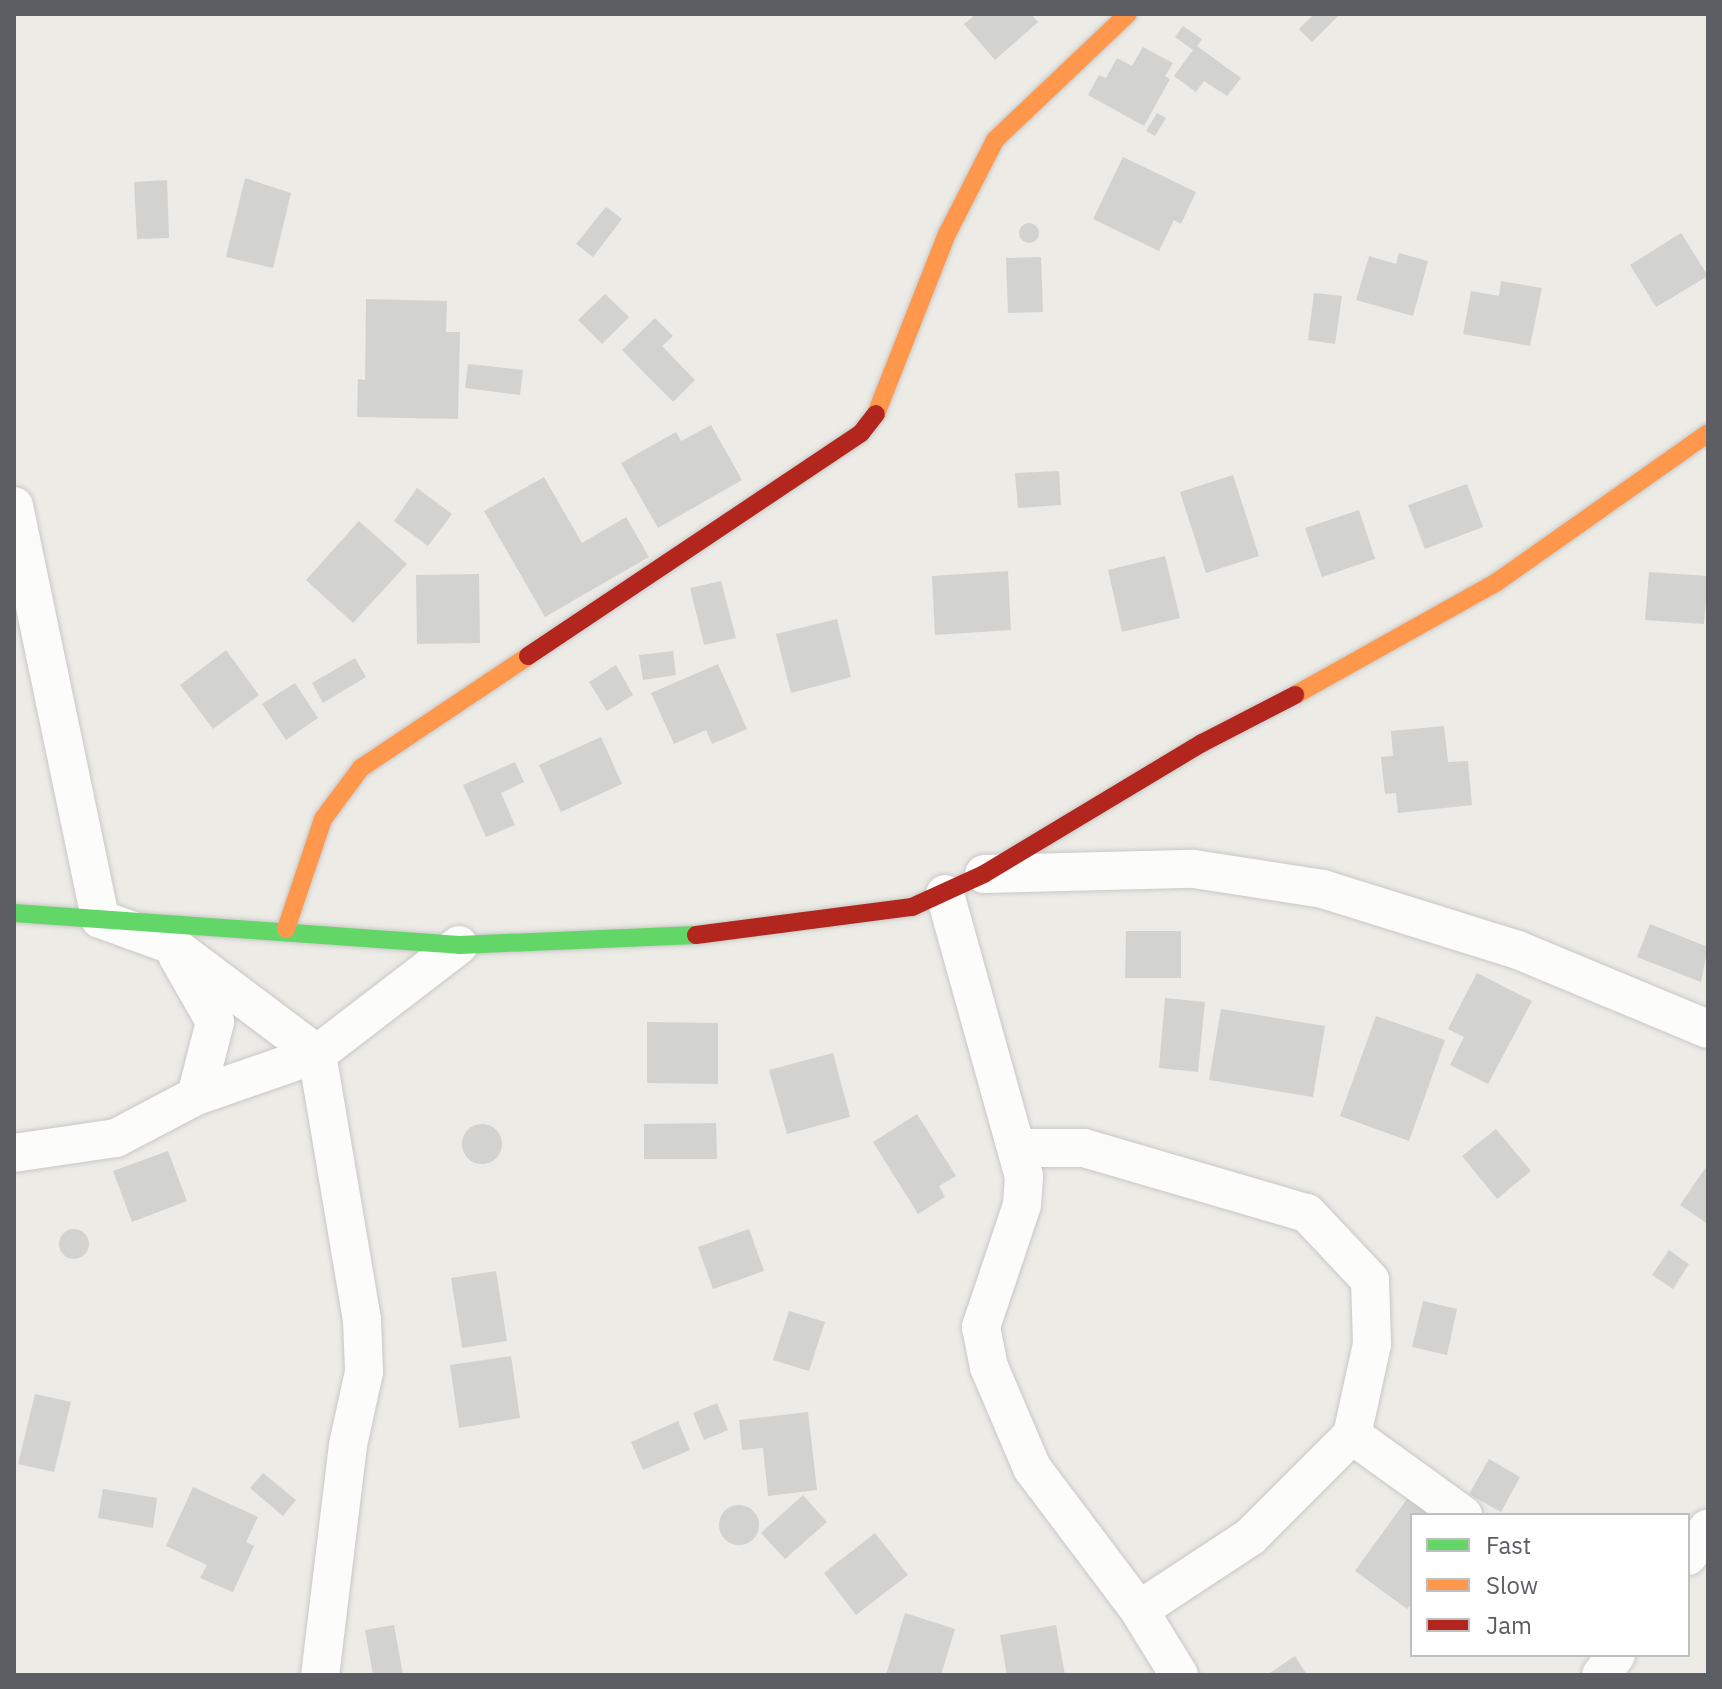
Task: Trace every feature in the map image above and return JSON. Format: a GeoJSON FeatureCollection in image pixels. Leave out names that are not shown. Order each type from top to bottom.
{"type":"FeatureCollection","features":[{"type":"Feature","properties":{"kind":"street"},"geometry":{"type":"LineString","coordinates":[[286,929],[323,819],[361,768],[861,433],[883,405],[947,234],[995,140],[1128,14]]}},
{"type":"Feature","properties":{"kind":"street"},"geometry":{"type":"LineString","coordinates":[[14,913],[286,929],[459,945],[740,933],[876,915],[945,894],[984,874],[1202,743],[1418,630],[1497,582],[1708,433]]}},
{"type":"Feature","properties":{"kind":"street"},"geometry":{"type":"LineString","coordinates":[[14,506],[100,919]]}},
{"type":"Feature","properties":{"kind":"street"},"geometry":{"type":"LineString","coordinates":[[984,874],[1194,869],[1323,889],[1518,950],[1708,1029]]}},
{"type":"Feature","properties":{"kind":"street"},"geometry":{"type":"LineString","coordinates":[[945,894],[1020,1148],[1022,1205],[981,1327],[989,1367],[1032,1468],[1139,1610],[1179,1675]]}},
{"type":"Feature","properties":{"kind":"street"},"geometry":{"type":"LineString","coordinates":[[100,919],[172,945],[317,1054],[362,1319],[364,1372],[348,1445],[320,1675]]}},
{"type":"Feature","properties":{"kind":"street"},"geometry":{"type":"LineString","coordinates":[[172,945],[215,1022],[196,1096]]}},
{"type":"Feature","properties":{"kind":"street"},"geometry":{"type":"LineString","coordinates":[[14,1153],[116,1138],[196,1096],[317,1054],[459,945]]}},
{"type":"Feature","properties":{"kind":"street"},"geometry":{"type":"LineString","coordinates":[[1020,1148],[1084,1148],[1307,1213],[1370,1280],[1372,1344],[1352,1435],[1250,1537],[1139,1610]]}},
{"type":"Feature","properties":{"kind":"street"},"geometry":{"type":"LineString","coordinates":[[1352,1435],[1460,1513]]}},
{"type":"Feature","properties":{"kind":"street"},"geometry":{"type":"LineString","coordinates":[[1690,1553],[1708,1528]]}},
{"type":"Feature","properties":{"kind":"street"},"geometry":{"type":"LineString","coordinates":[[1601,1675],[1614,1657]]}},
{"type":"Feature","properties":{"kind":"building"},"geometry":{"type":"Polygon","coordinates":[[[976,14],[1031,14],[1038,22],[995,60],[964,24],[976,14]]]}},
{"type":"Feature","properties":{"kind":"building"},"geometry":{"type":"Polygon","coordinates":[[[1314,14],[1340,14],[1312,42],[1299,29],[1314,14]]]}},
{"type":"Feature","properties":{"kind":"building"},"geometry":{"type":"Polygon","coordinates":[[[1183,26],[1202,39],[1197,46],[1241,78],[1227,96],[1204,81],[1196,92],[1174,76],[1193,50],[1175,37],[1183,26]]]}},
{"type":"Feature","properties":{"kind":"building"},"geometry":{"type":"Polygon","coordinates":[[[1143,47],[1173,63],[1165,76],[1170,79],[1144,126],[1088,95],[1099,75],[1106,78],[1117,58],[1132,66],[1143,47]]]}},
{"type":"Feature","properties":{"kind":"building"},"geometry":{"type":"Polygon","coordinates":[[[1157,113],[1166,118],[1155,136],[1146,131],[1157,113]]]}},
{"type":"Feature","properties":{"kind":"building"},"geometry":{"type":"Polygon","coordinates":[[[1123,157],[1196,192],[1181,224],[1174,220],[1159,251],[1093,219],[1123,157]]]}},
{"type":"Feature","properties":{"kind":"building"},"geometry":{"type":"Polygon","coordinates":[[[245,178],[291,193],[273,268],[226,257],[245,178]]]}},
{"type":"Feature","properties":{"kind":"building"},"geometry":{"type":"Polygon","coordinates":[[[167,180],[169,238],[137,239],[134,182],[167,180]]]}},
{"type":"Feature","properties":{"kind":"building"},"geometry":{"type":"Polygon","coordinates":[[[606,207],[622,219],[593,257],[576,244],[606,207]]]}},
{"type":"Feature","properties":{"kind":"building"},"geometry":{"type":"Polygon","coordinates":[[[1029,223],[1036,226],[1039,233],[1036,240],[1029,243],[1022,240],[1019,233],[1022,226],[1029,223]]]}},
{"type":"Feature","properties":{"kind":"building"},"geometry":{"type":"Polygon","coordinates":[[[1681,233],[1708,276],[1656,307],[1630,265],[1681,233]]]}},
{"type":"Feature","properties":{"kind":"building"},"geometry":{"type":"Polygon","coordinates":[[[1399,253],[1428,261],[1413,316],[1356,300],[1369,256],[1396,264],[1399,253]]]}},
{"type":"Feature","properties":{"kind":"building"},"geometry":{"type":"Polygon","coordinates":[[[1041,257],[1043,312],[1008,313],[1006,258],[1041,257]]]}},
{"type":"Feature","properties":{"kind":"building"},"geometry":{"type":"Polygon","coordinates":[[[1501,281],[1542,288],[1530,346],[1463,334],[1471,291],[1499,296],[1501,281]]]}},
{"type":"Feature","properties":{"kind":"building"},"geometry":{"type":"Polygon","coordinates":[[[1314,293],[1342,296],[1335,344],[1308,340],[1314,293]]]}},
{"type":"Feature","properties":{"kind":"building"},"geometry":{"type":"Polygon","coordinates":[[[605,294],[629,317],[602,344],[578,320],[605,294]]]}},
{"type":"Feature","properties":{"kind":"building"},"geometry":{"type":"Polygon","coordinates":[[[366,299],[447,301],[446,332],[460,332],[458,419],[357,417],[358,379],[365,380],[366,299]]]}},
{"type":"Feature","properties":{"kind":"building"},"geometry":{"type":"Polygon","coordinates":[[[655,318],[673,336],[662,346],[695,380],[673,402],[622,350],[655,318]]]}},
{"type":"Feature","properties":{"kind":"building"},"geometry":{"type":"Polygon","coordinates":[[[468,364],[523,370],[520,395],[465,388],[468,364]]]}},
{"type":"Feature","properties":{"kind":"building"},"geometry":{"type":"Polygon","coordinates":[[[711,425],[742,480],[658,528],[621,463],[676,432],[681,441],[711,425]]]}},
{"type":"Feature","properties":{"kind":"building"},"geometry":{"type":"Polygon","coordinates":[[[1059,471],[1061,505],[1018,508],[1015,473],[1059,471]]]}},
{"type":"Feature","properties":{"kind":"building"},"geometry":{"type":"Polygon","coordinates":[[[1233,475],[1259,556],[1206,573],[1180,492],[1233,475]]]}},
{"type":"Feature","properties":{"kind":"building"},"geometry":{"type":"Polygon","coordinates":[[[544,477],[582,543],[626,517],[649,557],[545,617],[484,511],[544,477]]]}},
{"type":"Feature","properties":{"kind":"building"},"geometry":{"type":"Polygon","coordinates":[[[1467,484],[1483,527],[1425,549],[1408,505],[1467,484]]]}},
{"type":"Feature","properties":{"kind":"building"},"geometry":{"type":"Polygon","coordinates":[[[417,488],[452,514],[428,546],[394,521],[417,488]]]}},
{"type":"Feature","properties":{"kind":"building"},"geometry":{"type":"Polygon","coordinates":[[[1359,510],[1375,559],[1322,577],[1305,528],[1359,510]]]}},
{"type":"Feature","properties":{"kind":"building"},"geometry":{"type":"Polygon","coordinates":[[[359,521],[407,564],[353,623],[306,580],[359,521]]]}},
{"type":"Feature","properties":{"kind":"building"},"geometry":{"type":"Polygon","coordinates":[[[1165,556],[1180,618],[1122,632],[1108,570],[1165,556]]]}},
{"type":"Feature","properties":{"kind":"building"},"geometry":{"type":"Polygon","coordinates":[[[1008,571],[1011,630],[935,635],[932,576],[1008,571]]]}},
{"type":"Feature","properties":{"kind":"building"},"geometry":{"type":"Polygon","coordinates":[[[1649,572],[1708,576],[1704,624],[1645,620],[1649,572]]]}},
{"type":"Feature","properties":{"kind":"building"},"geometry":{"type":"Polygon","coordinates":[[[479,574],[480,643],[417,644],[416,575],[479,574]]]}},
{"type":"Feature","properties":{"kind":"building"},"geometry":{"type":"Polygon","coordinates":[[[721,581],[736,638],[704,645],[690,588],[721,581]]]}},
{"type":"Feature","properties":{"kind":"building"},"geometry":{"type":"Polygon","coordinates":[[[837,619],[851,677],[791,693],[776,634],[837,619]]]}},
{"type":"Feature","properties":{"kind":"building"},"geometry":{"type":"Polygon","coordinates":[[[226,650],[259,695],[213,729],[180,685],[226,650]]]}},
{"type":"Feature","properties":{"kind":"building"},"geometry":{"type":"Polygon","coordinates":[[[673,651],[676,675],[643,680],[639,655],[673,651]]]}},
{"type":"Feature","properties":{"kind":"building"},"geometry":{"type":"Polygon","coordinates":[[[355,658],[366,677],[323,703],[312,683],[355,658]]]}},
{"type":"Feature","properties":{"kind":"building"},"geometry":{"type":"Polygon","coordinates":[[[718,664],[747,729],[712,744],[706,730],[674,744],[651,693],[718,664]]]}},
{"type":"Feature","properties":{"kind":"building"},"geometry":{"type":"Polygon","coordinates":[[[616,665],[633,695],[607,711],[589,682],[616,665]]]}},
{"type":"Feature","properties":{"kind":"building"},"geometry":{"type":"Polygon","coordinates":[[[295,683],[318,718],[286,740],[262,704],[295,683]]]}},
{"type":"Feature","properties":{"kind":"building"},"geometry":{"type":"Polygon","coordinates":[[[1444,726],[1448,762],[1468,761],[1472,805],[1398,813],[1396,793],[1385,794],[1381,757],[1393,756],[1391,731],[1444,726]]]}},
{"type":"Feature","properties":{"kind":"building"},"geometry":{"type":"Polygon","coordinates":[[[601,737],[622,784],[561,812],[539,765],[601,737]]]}},
{"type":"Feature","properties":{"kind":"building"},"geometry":{"type":"Polygon","coordinates":[[[515,762],[524,782],[501,793],[515,825],[486,837],[463,785],[515,762]]]}},
{"type":"Feature","properties":{"kind":"building"},"geometry":{"type":"Polygon","coordinates":[[[1650,924],[1708,947],[1701,982],[1637,957],[1650,924]]]}},
{"type":"Feature","properties":{"kind":"building"},"geometry":{"type":"Polygon","coordinates":[[[1126,931],[1181,931],[1181,978],[1125,978],[1126,931]]]}},
{"type":"Feature","properties":{"kind":"building"},"geometry":{"type":"Polygon","coordinates":[[[1477,973],[1532,1001],[1488,1084],[1450,1065],[1464,1037],[1448,1029],[1477,973]]]}},
{"type":"Feature","properties":{"kind":"building"},"geometry":{"type":"Polygon","coordinates":[[[1165,998],[1205,1002],[1198,1072],[1159,1068],[1165,998]]]}},
{"type":"Feature","properties":{"kind":"building"},"geometry":{"type":"Polygon","coordinates":[[[1221,1009],[1325,1026],[1313,1097],[1209,1080],[1221,1009]]]}},
{"type":"Feature","properties":{"kind":"building"},"geometry":{"type":"Polygon","coordinates":[[[1376,1016],[1445,1040],[1409,1141],[1340,1116],[1376,1016]]]}},
{"type":"Feature","properties":{"kind":"building"},"geometry":{"type":"Polygon","coordinates":[[[647,1022],[718,1023],[718,1084],[647,1083],[647,1022]]]}},
{"type":"Feature","properties":{"kind":"building"},"geometry":{"type":"Polygon","coordinates":[[[833,1053],[850,1117],[787,1134],[769,1070],[833,1053]]]}},
{"type":"Feature","properties":{"kind":"building"},"geometry":{"type":"Polygon","coordinates":[[[917,1114],[956,1176],[939,1186],[945,1197],[918,1214],[873,1142],[917,1114]]]}},
{"type":"Feature","properties":{"kind":"building"},"geometry":{"type":"Polygon","coordinates":[[[716,1123],[717,1159],[644,1159],[644,1124],[716,1123]]]}},
{"type":"Feature","properties":{"kind":"building"},"geometry":{"type":"Polygon","coordinates":[[[482,1124],[496,1130],[502,1144],[496,1158],[482,1164],[468,1158],[462,1144],[468,1130],[482,1124]]]}},
{"type":"Feature","properties":{"kind":"building"},"geometry":{"type":"Polygon","coordinates":[[[1496,1129],[1531,1171],[1497,1199],[1462,1156],[1496,1129]]]}},
{"type":"Feature","properties":{"kind":"building"},"geometry":{"type":"Polygon","coordinates":[[[168,1151],[187,1201],[132,1222],[113,1171],[168,1151]]]}},
{"type":"Feature","properties":{"kind":"building"},"geometry":{"type":"Polygon","coordinates":[[[1708,1164],[1708,1224],[1680,1205],[1708,1164]]]}},
{"type":"Feature","properties":{"kind":"building"},"geometry":{"type":"Polygon","coordinates":[[[74,1229],[85,1233],[89,1244],[85,1255],[74,1259],[63,1255],[59,1244],[63,1233],[74,1229]]]}},
{"type":"Feature","properties":{"kind":"building"},"geometry":{"type":"Polygon","coordinates":[[[749,1229],[764,1271],[713,1289],[698,1247],[749,1229]]]}},
{"type":"Feature","properties":{"kind":"building"},"geometry":{"type":"Polygon","coordinates":[[[1669,1250],[1689,1264],[1673,1289],[1652,1275],[1669,1250]]]}},
{"type":"Feature","properties":{"kind":"building"},"geometry":{"type":"Polygon","coordinates":[[[496,1271],[507,1341],[462,1348],[451,1278],[496,1271]]]}},
{"type":"Feature","properties":{"kind":"building"},"geometry":{"type":"Polygon","coordinates":[[[1423,1301],[1457,1309],[1447,1355],[1412,1347],[1423,1301]]]}},
{"type":"Feature","properties":{"kind":"building"},"geometry":{"type":"Polygon","coordinates":[[[789,1311],[825,1322],[809,1371],[773,1360],[789,1311]]]}},
{"type":"Feature","properties":{"kind":"building"},"geometry":{"type":"Polygon","coordinates":[[[511,1356],[520,1418],[459,1428],[450,1365],[511,1356]]]}},
{"type":"Feature","properties":{"kind":"building"},"geometry":{"type":"Polygon","coordinates":[[[35,1394],[71,1402],[54,1472],[18,1464],[35,1394]]]}},
{"type":"Feature","properties":{"kind":"building"},"geometry":{"type":"Polygon","coordinates":[[[717,1403],[728,1430],[704,1440],[693,1413],[717,1403]]]}},
{"type":"Feature","properties":{"kind":"building"},"geometry":{"type":"Polygon","coordinates":[[[808,1412],[817,1490],[768,1496],[763,1448],[742,1450],[739,1420],[808,1412]]]}},
{"type":"Feature","properties":{"kind":"building"},"geometry":{"type":"Polygon","coordinates":[[[678,1421],[690,1450],[643,1470],[631,1442],[678,1421]]]}},
{"type":"Feature","properties":{"kind":"building"},"geometry":{"type":"Polygon","coordinates":[[[1489,1459],[1520,1477],[1501,1512],[1469,1494],[1489,1459]]]}},
{"type":"Feature","properties":{"kind":"building"},"geometry":{"type":"Polygon","coordinates":[[[263,1473],[296,1500],[283,1516],[250,1488],[263,1473]]]}},
{"type":"Feature","properties":{"kind":"building"},"geometry":{"type":"Polygon","coordinates":[[[193,1487],[258,1517],[246,1542],[254,1546],[233,1592],[200,1578],[207,1565],[166,1546],[193,1487]]]}},
{"type":"Feature","properties":{"kind":"building"},"geometry":{"type":"Polygon","coordinates":[[[103,1489],[157,1498],[153,1528],[98,1518],[103,1489]]]}},
{"type":"Feature","properties":{"kind":"building"},"geometry":{"type":"Polygon","coordinates":[[[1412,1492],[1441,1513],[1410,1513],[1410,1605],[1407,1609],[1355,1571],[1412,1492]]]}},
{"type":"Feature","properties":{"kind":"building"},"geometry":{"type":"Polygon","coordinates":[[[803,1495],[827,1522],[785,1559],[761,1533],[803,1495]]]}},
{"type":"Feature","properties":{"kind":"building"},"geometry":{"type":"Polygon","coordinates":[[[739,1505],[753,1511],[759,1525],[753,1539],[739,1545],[725,1539],[719,1525],[725,1511],[739,1505]]]}},
{"type":"Feature","properties":{"kind":"building"},"geometry":{"type":"Polygon","coordinates":[[[875,1533],[908,1575],[856,1615],[824,1573],[875,1533]]]}},
{"type":"Feature","properties":{"kind":"building"},"geometry":{"type":"Polygon","coordinates":[[[905,1613],[955,1629],[941,1675],[886,1675],[905,1613]]]}},
{"type":"Feature","properties":{"kind":"building"},"geometry":{"type":"Polygon","coordinates":[[[394,1625],[403,1675],[373,1675],[365,1630],[394,1625]]]}},
{"type":"Feature","properties":{"kind":"building"},"geometry":{"type":"Polygon","coordinates":[[[1056,1625],[1065,1675],[1007,1675],[1000,1635],[1056,1625]]]}},
{"type":"Feature","properties":{"kind":"building"},"geometry":{"type":"Polygon","coordinates":[[[1295,1656],[1307,1675],[1267,1675],[1295,1656]]]}},
{"type":"Feature","properties":{"kind":"traffic: fast"},"geometry":{"type":"LineString","coordinates":[[14,913],[459,945],[696,935]]}},
{"type":"Feature","properties":{"kind":"traffic: slow"},"geometry":{"type":"LineString","coordinates":[[876,414],[947,234],[995,140],[1128,14]]}},
{"type":"Feature","properties":{"kind":"traffic: slow"},"geometry":{"type":"LineString","coordinates":[[1295,695],[1497,582],[1708,433]]}},
{"type":"Feature","properties":{"kind":"traffic: slow"},"geometry":{"type":"LineString","coordinates":[[286,929],[323,819],[361,768],[528,656]]}},
{"type":"Feature","properties":{"kind":"traffic: jam"},"geometry":{"type":"LineString","coordinates":[[528,656],[861,433],[876,414]]}},
{"type":"Feature","properties":{"kind":"traffic: jam"},"geometry":{"type":"LineString","coordinates":[[696,935],[912,907],[984,874],[1202,743],[1295,695]]}}]}
